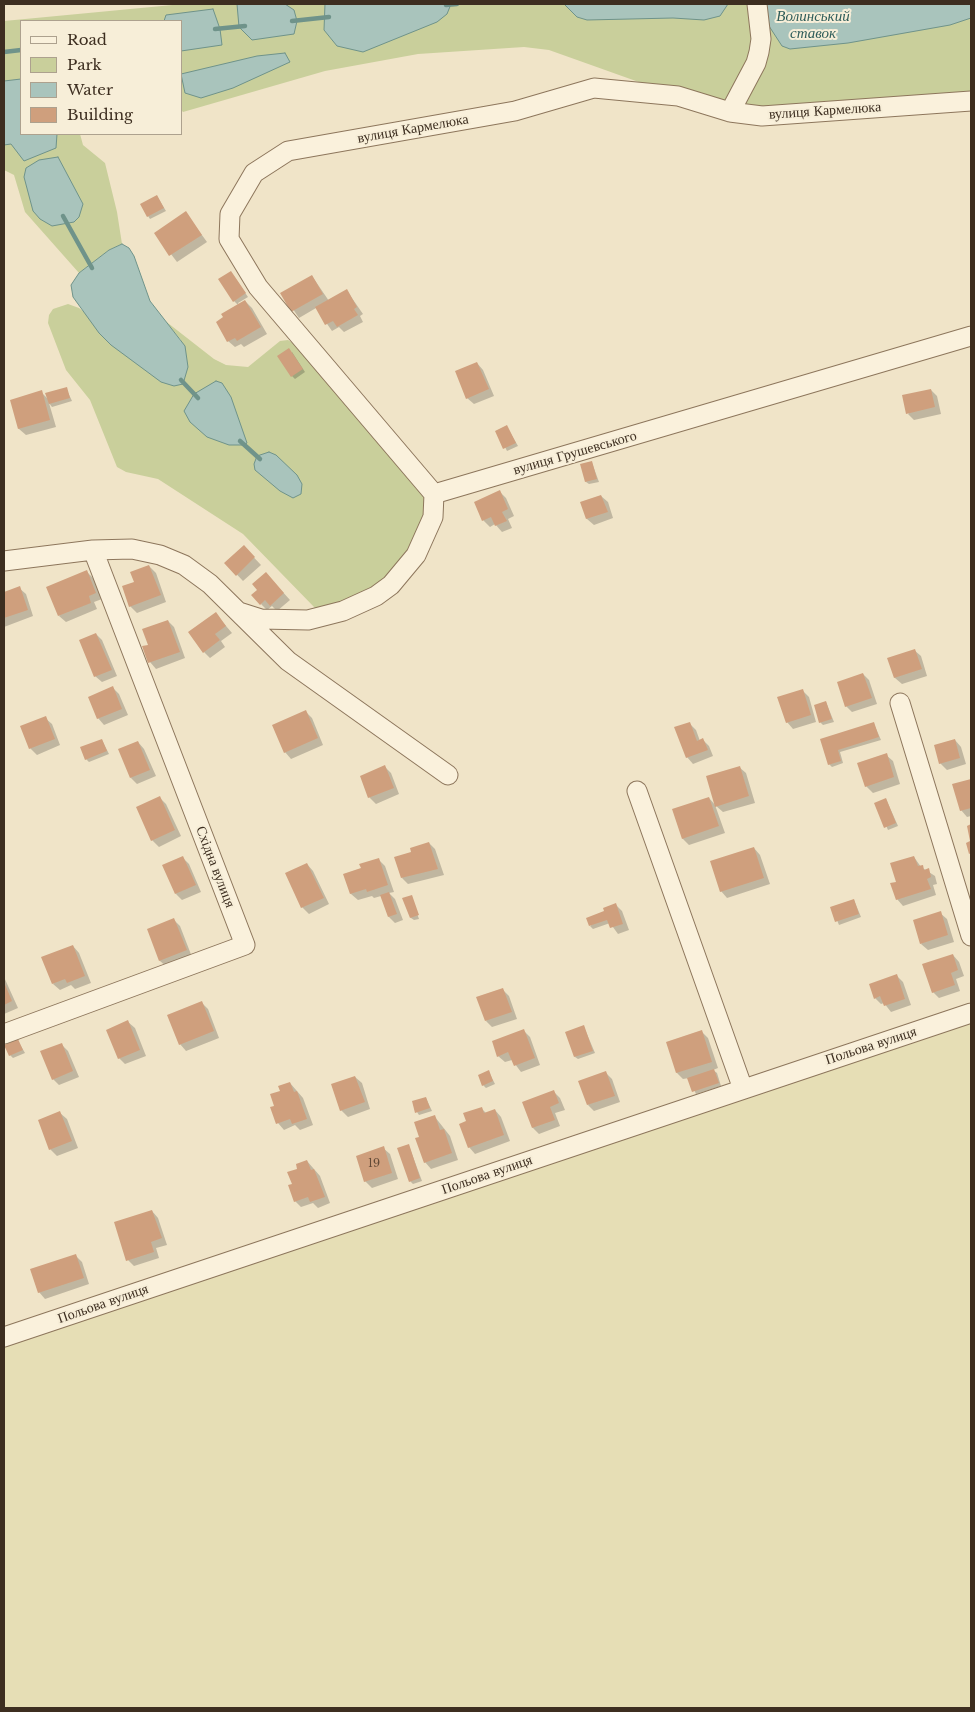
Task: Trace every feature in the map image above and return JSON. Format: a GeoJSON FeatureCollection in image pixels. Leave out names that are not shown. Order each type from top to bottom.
{"type":"FeatureCollection","features":[{"type":"Feature","properties":{"kind":"street"},"geometry":{"type":"LineString","coordinates":[[730,112],[758,57],[761,39],[757,4]]}},
{"type":"Feature","properties":{"kind":"street","name":"вулиця Кармелюка"},"geometry":{"type":"LineString","coordinates":[[434,494],[258,287],[230,239],[230,214],[254,173],[288,151],[515,111],[594,88],[678,96],[730,112],[762,116],[971,101]]}},
{"type":"Feature","properties":{"kind":"street","name":"вулиця Грушевського"},"geometry":{"type":"LineString","coordinates":[[434,494],[971,336]]}},
{"type":"Feature","properties":{"kind":"street"},"geometry":{"type":"LineString","coordinates":[[238,612],[262,619],[308,620],[343,611],[376,596],[391,585],[416,556],[433,517],[434,494]]}},
{"type":"Feature","properties":{"kind":"street"},"geometry":{"type":"LineString","coordinates":[[4,561],[93,550],[132,549],[160,554],[184,565],[203,579],[288,661],[448,775]]}},
{"type":"Feature","properties":{"kind":"street","name":"Східна вулиця"},"geometry":{"type":"LineString","coordinates":[[4,1034],[245,945],[93,550]]}},
{"type":"Feature","properties":{"kind":"street"},"geometry":{"type":"LineString","coordinates":[[900,703],[971,936]]}},
{"type":"Feature","properties":{"kind":"street"},"geometry":{"type":"LineString","coordinates":[[638,791],[743,1089]]}},
{"type":"Feature","properties":{"kind":"street","name":"Польова вулиця"},"geometry":{"type":"LineString","coordinates":[[4,1338],[971,1013]]}},
{"type":"Feature","properties":{"kind":"shaded area"},"geometry":{"type":"Polygon","coordinates":[[[971,1013],[971,1708],[4,1708],[4,1337],[971,1013]]]}},
{"type":"Feature","properties":{"kind":"green space"},"geometry":{"type":"Polygon","coordinates":[[[183,4],[971,4],[971,101],[762,116],[678,96],[549,50],[524,47],[418,54],[325,71],[183,112],[182,20],[20,20],[20,135],[80,135],[83,145],[105,163],[117,212],[122,244],[109,250],[79,273],[25,212],[14,175],[4,170],[4,21],[183,4]]]}},
{"type":"Feature","properties":{"kind":"green space"},"geometry":{"type":"Polygon","coordinates":[[[68,304],[79,308],[161,374],[181,340],[164,320],[214,359],[226,365],[248,367],[280,341],[288,340],[322,362],[434,494],[404,572],[329,616],[315,608],[243,534],[158,479],[126,472],[117,467],[90,400],[66,370],[48,323],[49,315],[53,309],[68,304]]]}},
{"type":"Feature","properties":{"kind":"water"},"geometry":{"type":"Polygon","coordinates":[[[237,4],[285,4],[294,10],[297,21],[294,34],[252,40],[239,27],[237,4]]]}},
{"type":"Feature","properties":{"kind":"water"},"geometry":{"type":"Polygon","coordinates":[[[325,4],[451,4],[447,14],[437,22],[363,52],[337,46],[324,30],[325,4]]]}},
{"type":"Feature","properties":{"kind":"water"},"geometry":{"type":"Polygon","coordinates":[[[564,4],[728,4],[720,16],[704,20],[673,18],[587,20],[577,17],[564,4]]]}},
{"type":"Feature","properties":{"kind":"water","name":"Волинський ставок"},"geometry":{"type":"Polygon","coordinates":[[[766,4],[971,4],[971,18],[950,25],[848,43],[790,49],[782,46],[769,26],[766,4]]]}},
{"type":"Feature","properties":{"kind":"water"},"geometry":{"type":"Polygon","coordinates":[[[213,9],[220,29],[222,45],[182,51],[182,20],[164,20],[166,15],[213,9]]]}},
{"type":"Feature","properties":{"kind":"water"},"geometry":{"type":"Polygon","coordinates":[[[285,53],[290,62],[233,88],[201,98],[185,93],[182,74],[257,56],[285,53]]]}},
{"type":"Feature","properties":{"kind":"water"},"geometry":{"type":"Polygon","coordinates":[[[20,79],[20,135],[57,135],[56,148],[24,161],[11,144],[4,145],[4,81],[20,79]]]}},
{"type":"Feature","properties":{"kind":"water"},"geometry":{"type":"Polygon","coordinates":[[[58,157],[83,204],[79,217],[74,222],[52,226],[40,219],[33,211],[24,177],[26,168],[39,160],[58,157]]]}},
{"type":"Feature","properties":{"kind":"water"},"geometry":{"type":"Polygon","coordinates":[[[122,244],[129,248],[134,256],[150,301],[185,346],[188,367],[183,384],[174,386],[161,382],[111,345],[99,333],[73,297],[71,285],[79,273],[109,250],[122,244]]]}},
{"type":"Feature","properties":{"kind":"water"},"geometry":{"type":"Polygon","coordinates":[[[216,381],[222,383],[231,397],[247,443],[244,445],[229,445],[207,437],[190,422],[184,411],[194,394],[216,381]]]}},
{"type":"Feature","properties":{"kind":"water"},"geometry":{"type":"Polygon","coordinates":[[[269,452],[276,455],[297,475],[302,484],[301,494],[293,498],[280,491],[255,470],[254,464],[257,456],[269,452]]]}},
{"type":"Feature","properties":{"kind":"building"},"geometry":{"type":"Polygon","coordinates":[[[157,195],[164,208],[147,217],[140,204],[157,195]]]}},
{"type":"Feature","properties":{"kind":"building"},"geometry":{"type":"Polygon","coordinates":[[[186,211],[202,235],[169,256],[154,233],[186,211]]]}},
{"type":"Feature","properties":{"kind":"building"},"geometry":{"type":"Polygon","coordinates":[[[231,271],[246,293],[233,302],[218,279],[231,271]]]}},
{"type":"Feature","properties":{"kind":"building"},"geometry":{"type":"Polygon","coordinates":[[[312,275],[323,294],[291,312],[280,293],[312,275]]]}},
{"type":"Feature","properties":{"kind":"building"},"geometry":{"type":"Polygon","coordinates":[[[347,289],[357,307],[354,309],[358,315],[337,327],[333,321],[325,325],[315,307],[347,289]]]}},
{"type":"Feature","properties":{"kind":"building"},"geometry":{"type":"Polygon","coordinates":[[[245,300],[261,327],[237,341],[235,338],[227,342],[216,322],[223,317],[221,314],[245,300]]]}},
{"type":"Feature","properties":{"kind":"building"},"geometry":{"type":"Polygon","coordinates":[[[289,348],[303,369],[291,377],[277,356],[289,348]]]}},
{"type":"Feature","properties":{"kind":"building"},"geometry":{"type":"Polygon","coordinates":[[[477,362],[489,389],[466,399],[455,371],[477,362]]]}},
{"type":"Feature","properties":{"kind":"building"},"geometry":{"type":"Polygon","coordinates":[[[67,387],[70,398],[49,404],[45,393],[67,387]]]}},
{"type":"Feature","properties":{"kind":"building"},"geometry":{"type":"Polygon","coordinates":[[[931,389],[935,407],[906,414],[902,395],[931,389]]]}},
{"type":"Feature","properties":{"kind":"building"},"geometry":{"type":"Polygon","coordinates":[[[42,390],[50,420],[18,429],[10,400],[42,390]]]}},
{"type":"Feature","properties":{"kind":"building"},"geometry":{"type":"Polygon","coordinates":[[[507,425],[516,443],[503,449],[495,431],[507,425]]]}},
{"type":"Feature","properties":{"kind":"building"},"geometry":{"type":"Polygon","coordinates":[[[592,461],[597,479],[585,482],[580,464],[592,461]]]}},
{"type":"Feature","properties":{"kind":"building"},"geometry":{"type":"Polygon","coordinates":[[[500,490],[508,509],[502,512],[507,521],[495,526],[491,517],[482,521],[474,502],[500,490]]]}},
{"type":"Feature","properties":{"kind":"building"},"geometry":{"type":"Polygon","coordinates":[[[601,495],[608,512],[586,519],[580,502],[601,495]]]}},
{"type":"Feature","properties":{"kind":"building"},"geometry":{"type":"Polygon","coordinates":[[[244,545],[255,557],[236,576],[224,563],[244,545]]]}},
{"type":"Feature","properties":{"kind":"building"},"geometry":{"type":"Polygon","coordinates":[[[149,565],[161,595],[129,607],[122,586],[134,582],[130,572],[149,565]]]}},
{"type":"Feature","properties":{"kind":"building"},"geometry":{"type":"Polygon","coordinates":[[[87,570],[96,593],[89,596],[91,603],[58,616],[46,587],[87,570]]]}},
{"type":"Feature","properties":{"kind":"building"},"geometry":{"type":"Polygon","coordinates":[[[266,572],[284,593],[270,606],[265,600],[260,605],[251,595],[257,590],[252,584],[266,572]]]}},
{"type":"Feature","properties":{"kind":"building"},"geometry":{"type":"Polygon","coordinates":[[[20,586],[28,610],[4,618],[4,592],[20,586]]]}},
{"type":"Feature","properties":{"kind":"building"},"geometry":{"type":"Polygon","coordinates":[[[216,612],[226,626],[215,634],[220,640],[203,653],[188,632],[216,612]]]}},
{"type":"Feature","properties":{"kind":"building"},"geometry":{"type":"Polygon","coordinates":[[[168,620],[180,652],[148,663],[142,646],[148,645],[142,629],[168,620]]]}},
{"type":"Feature","properties":{"kind":"building"},"geometry":{"type":"Polygon","coordinates":[[[96,633],[112,670],[94,677],[79,640],[96,633]]]}},
{"type":"Feature","properties":{"kind":"building"},"geometry":{"type":"Polygon","coordinates":[[[915,649],[922,669],[894,678],[887,658],[915,649]]]}},
{"type":"Feature","properties":{"kind":"building"},"geometry":{"type":"Polygon","coordinates":[[[863,673],[872,698],[845,707],[837,682],[863,673]]]}},
{"type":"Feature","properties":{"kind":"building"},"geometry":{"type":"Polygon","coordinates":[[[113,686],[122,709],[97,719],[88,697],[113,686]]]}},
{"type":"Feature","properties":{"kind":"building"},"geometry":{"type":"Polygon","coordinates":[[[803,689],[811,715],[786,723],[777,697],[803,689]]]}},
{"type":"Feature","properties":{"kind":"building"},"geometry":{"type":"Polygon","coordinates":[[[826,701],[832,719],[819,723],[814,705],[826,701]]]}},
{"type":"Feature","properties":{"kind":"building"},"geometry":{"type":"Polygon","coordinates":[[[306,710],[318,738],[284,753],[272,725],[306,710]]]}},
{"type":"Feature","properties":{"kind":"building"},"geometry":{"type":"Polygon","coordinates":[[[46,716],[55,739],[29,749],[20,726],[46,716]]]}},
{"type":"Feature","properties":{"kind":"building"},"geometry":{"type":"Polygon","coordinates":[[[690,722],[697,741],[703,738],[708,750],[686,758],[674,727],[690,722]]]}},
{"type":"Feature","properties":{"kind":"building"},"geometry":{"type":"Polygon","coordinates":[[[874,722],[879,737],[838,750],[841,761],[828,765],[820,739],[874,722]]]}},
{"type":"Feature","properties":{"kind":"building"},"geometry":{"type":"Polygon","coordinates":[[[102,739],[107,751],[85,760],[80,747],[102,739]]]}},
{"type":"Feature","properties":{"kind":"building"},"geometry":{"type":"Polygon","coordinates":[[[955,739],[960,758],[939,764],[934,745],[955,739]]]}},
{"type":"Feature","properties":{"kind":"building"},"geometry":{"type":"Polygon","coordinates":[[[138,741],[150,770],[130,778],[118,749],[138,741]]]}},
{"type":"Feature","properties":{"kind":"building"},"geometry":{"type":"Polygon","coordinates":[[[887,753],[894,777],[865,787],[857,763],[887,753]]]}},
{"type":"Feature","properties":{"kind":"building"},"geometry":{"type":"Polygon","coordinates":[[[385,765],[394,788],[368,798],[360,776],[385,765]]]}},
{"type":"Feature","properties":{"kind":"building"},"geometry":{"type":"Polygon","coordinates":[[[740,766],[749,796],[715,807],[706,776],[740,766]]]}},
{"type":"Feature","properties":{"kind":"building"},"geometry":{"type":"Polygon","coordinates":[[[971,779],[971,808],[960,811],[952,784],[971,779]]]}},
{"type":"Feature","properties":{"kind":"building"},"geometry":{"type":"Polygon","coordinates":[[[160,796],[175,830],[151,841],[136,807],[160,796]]]}},
{"type":"Feature","properties":{"kind":"building"},"geometry":{"type":"Polygon","coordinates":[[[709,797],[719,826],[682,839],[672,809],[709,797]]]}},
{"type":"Feature","properties":{"kind":"building"},"geometry":{"type":"Polygon","coordinates":[[[886,798],[896,823],[884,828],[874,803],[886,798]]]}},
{"type":"Feature","properties":{"kind":"building"},"geometry":{"type":"Polygon","coordinates":[[[971,824],[971,853],[969,854],[966,843],[970,841],[967,826],[971,824]]]}},
{"type":"Feature","properties":{"kind":"building"},"geometry":{"type":"Polygon","coordinates":[[[429,842],[438,869],[401,878],[394,857],[411,852],[410,848],[429,842]]]}},
{"type":"Feature","properties":{"kind":"building"},"geometry":{"type":"Polygon","coordinates":[[[754,847],[764,878],[720,892],[710,861],[754,847]]]}},
{"type":"Feature","properties":{"kind":"building"},"geometry":{"type":"Polygon","coordinates":[[[183,856],[196,885],[175,894],[162,865],[183,856]]]}},
{"type":"Feature","properties":{"kind":"building"},"geometry":{"type":"Polygon","coordinates":[[[914,856],[918,866],[923,865],[924,870],[929,868],[931,877],[927,879],[931,889],[896,900],[890,883],[896,882],[890,863],[914,856]]]}},
{"type":"Feature","properties":{"kind":"building"},"geometry":{"type":"Polygon","coordinates":[[[379,858],[388,885],[367,892],[366,889],[350,894],[343,874],[361,868],[359,864],[379,858]]]}},
{"type":"Feature","properties":{"kind":"building"},"geometry":{"type":"Polygon","coordinates":[[[307,863],[324,898],[301,908],[285,873],[307,863]]]}},
{"type":"Feature","properties":{"kind":"building"},"geometry":{"type":"Polygon","coordinates":[[[389,892],[397,914],[388,917],[380,895],[389,892]]]}},
{"type":"Feature","properties":{"kind":"building"},"geometry":{"type":"Polygon","coordinates":[[[412,895],[419,915],[410,918],[402,898],[412,895]]]}},
{"type":"Feature","properties":{"kind":"building"},"geometry":{"type":"Polygon","coordinates":[[[854,899],[859,914],[835,922],[830,907],[854,899]]]}},
{"type":"Feature","properties":{"kind":"building"},"geometry":{"type":"Polygon","coordinates":[[[616,903],[623,924],[610,928],[607,920],[589,926],[586,918],[604,911],[603,908],[616,903]]]}},
{"type":"Feature","properties":{"kind":"building"},"geometry":{"type":"Polygon","coordinates":[[[941,911],[948,935],[920,944],[913,920],[941,911]]]}},
{"type":"Feature","properties":{"kind":"building"},"geometry":{"type":"Polygon","coordinates":[[[174,918],[187,950],[159,961],[147,929],[174,918]]]}},
{"type":"Feature","properties":{"kind":"building"},"geometry":{"type":"Polygon","coordinates":[[[73,945],[85,976],[67,983],[65,979],[52,984],[41,957],[73,945]]]}},
{"type":"Feature","properties":{"kind":"building"},"geometry":{"type":"Polygon","coordinates":[[[953,954],[958,970],[951,973],[955,985],[932,993],[922,964],[953,954]]]}},
{"type":"Feature","properties":{"kind":"building"},"geometry":{"type":"Polygon","coordinates":[[[897,974],[905,999],[884,1006],[880,996],[874,999],[869,984],[897,974]]]}},
{"type":"Feature","properties":{"kind":"building"},"geometry":{"type":"Polygon","coordinates":[[[4,982],[12,1001],[4,1005],[4,982]]]}},
{"type":"Feature","properties":{"kind":"building"},"geometry":{"type":"Polygon","coordinates":[[[503,988],[512,1012],[485,1021],[476,997],[503,988]]]}},
{"type":"Feature","properties":{"kind":"building"},"geometry":{"type":"Polygon","coordinates":[[[202,1001],[214,1031],[179,1045],[167,1015],[202,1001]]]}},
{"type":"Feature","properties":{"kind":"building"},"geometry":{"type":"Polygon","coordinates":[[[128,1020],[140,1050],[118,1059],[106,1030],[128,1020]]]}},
{"type":"Feature","properties":{"kind":"building"},"geometry":{"type":"Polygon","coordinates":[[[584,1025],[593,1051],[574,1057],[565,1032],[584,1025]]]}},
{"type":"Feature","properties":{"kind":"building"},"geometry":{"type":"Polygon","coordinates":[[[524,1029],[535,1058],[514,1066],[508,1052],[497,1057],[492,1041],[524,1029]]]}},
{"type":"Feature","properties":{"kind":"building"},"geometry":{"type":"Polygon","coordinates":[[[702,1030],[712,1062],[676,1073],[666,1042],[702,1030]]]}},
{"type":"Feature","properties":{"kind":"building"},"geometry":{"type":"Polygon","coordinates":[[[18,1039],[23,1050],[9,1056],[4,1045],[18,1039]]]}},
{"type":"Feature","properties":{"kind":"building"},"geometry":{"type":"Polygon","coordinates":[[[62,1043],[73,1071],[52,1080],[40,1051],[62,1043]]]}},
{"type":"Feature","properties":{"kind":"building"},"geometry":{"type":"Polygon","coordinates":[[[714,1069],[719,1083],[692,1092],[687,1078],[714,1069]]]}},
{"type":"Feature","properties":{"kind":"building"},"geometry":{"type":"Polygon","coordinates":[[[489,1070],[493,1081],[482,1086],[478,1075],[489,1070]]]}},
{"type":"Feature","properties":{"kind":"building"},"geometry":{"type":"Polygon","coordinates":[[[606,1071],[615,1096],[587,1105],[578,1081],[606,1071]]]}},
{"type":"Feature","properties":{"kind":"building"},"geometry":{"type":"Polygon","coordinates":[[[355,1076],[365,1102],[340,1111],[331,1084],[355,1076]]]}},
{"type":"Feature","properties":{"kind":"building"},"geometry":{"type":"Polygon","coordinates":[[[290,1082],[294,1092],[297,1091],[307,1119],[292,1124],[290,1119],[276,1124],[270,1107],[274,1106],[270,1094],[280,1091],[278,1086],[290,1082]]]}},
{"type":"Feature","properties":{"kind":"building"},"geometry":{"type":"Polygon","coordinates":[[[554,1090],[559,1103],[550,1107],[555,1120],[532,1128],[522,1102],[554,1090]]]}},
{"type":"Feature","properties":{"kind":"building"},"geometry":{"type":"Polygon","coordinates":[[[426,1097],[430,1108],[415,1113],[412,1101],[426,1097]]]}},
{"type":"Feature","properties":{"kind":"building"},"geometry":{"type":"Polygon","coordinates":[[[482,1107],[484,1113],[495,1109],[504,1135],[468,1148],[459,1124],[466,1121],[463,1113],[482,1107]]]}},
{"type":"Feature","properties":{"kind":"building"},"geometry":{"type":"Polygon","coordinates":[[[60,1111],[72,1141],[49,1150],[38,1120],[60,1111]]]}},
{"type":"Feature","properties":{"kind":"building"},"geometry":{"type":"Polygon","coordinates":[[[435,1115],[440,1130],[444,1129],[452,1153],[424,1163],[415,1138],[419,1137],[414,1122],[435,1115]]]}},
{"type":"Feature","properties":{"kind":"building"},"geometry":{"type":"Polygon","coordinates":[[[409,1144],[420,1178],[409,1182],[397,1148],[409,1144]]]}},
{"type":"Feature","properties":{"kind":"building"},"geometry":{"type":"Polygon","coordinates":[[[384,1146],[392,1173],[364,1182],[356,1156],[384,1146]]]}},
{"type":"Feature","properties":{"kind":"building"},"geometry":{"type":"Polygon","coordinates":[[[307,1160],[311,1170],[314,1169],[325,1197],[310,1202],[308,1197],[294,1202],[288,1185],[292,1184],[287,1172],[297,1169],[296,1164],[307,1160]]]}},
{"type":"Feature","properties":{"kind":"building"},"geometry":{"type":"Polygon","coordinates":[[[152,1210],[162,1238],[151,1242],[154,1252],[126,1261],[114,1222],[152,1210]]]}},
{"type":"Feature","properties":{"kind":"building"},"geometry":{"type":"Polygon","coordinates":[[[76,1254],[84,1278],[38,1293],[30,1269],[76,1254]]]}},
{"type":"Feature","properties":{"kind":"waterway"},"geometry":{"type":"LineString","coordinates":[[446,5],[457,4]]}},
{"type":"Feature","properties":{"kind":"waterway"},"geometry":{"type":"LineString","coordinates":[[292,21],[329,17]]}},
{"type":"Feature","properties":{"kind":"waterway"},"geometry":{"type":"LineString","coordinates":[[215,29],[245,26]]}},
{"type":"Feature","properties":{"kind":"waterway"},"geometry":{"type":"LineString","coordinates":[[4,52],[20,50]]}},
{"type":"Feature","properties":{"kind":"waterway"},"geometry":{"type":"LineString","coordinates":[[63,216],[92,268]]}},
{"type":"Feature","properties":{"kind":"waterway"},"geometry":{"type":"LineString","coordinates":[[181,380],[198,398]]}},
{"type":"Feature","properties":{"kind":"waterway"},"geometry":{"type":"LineString","coordinates":[[240,441],[260,459]]}}]}
